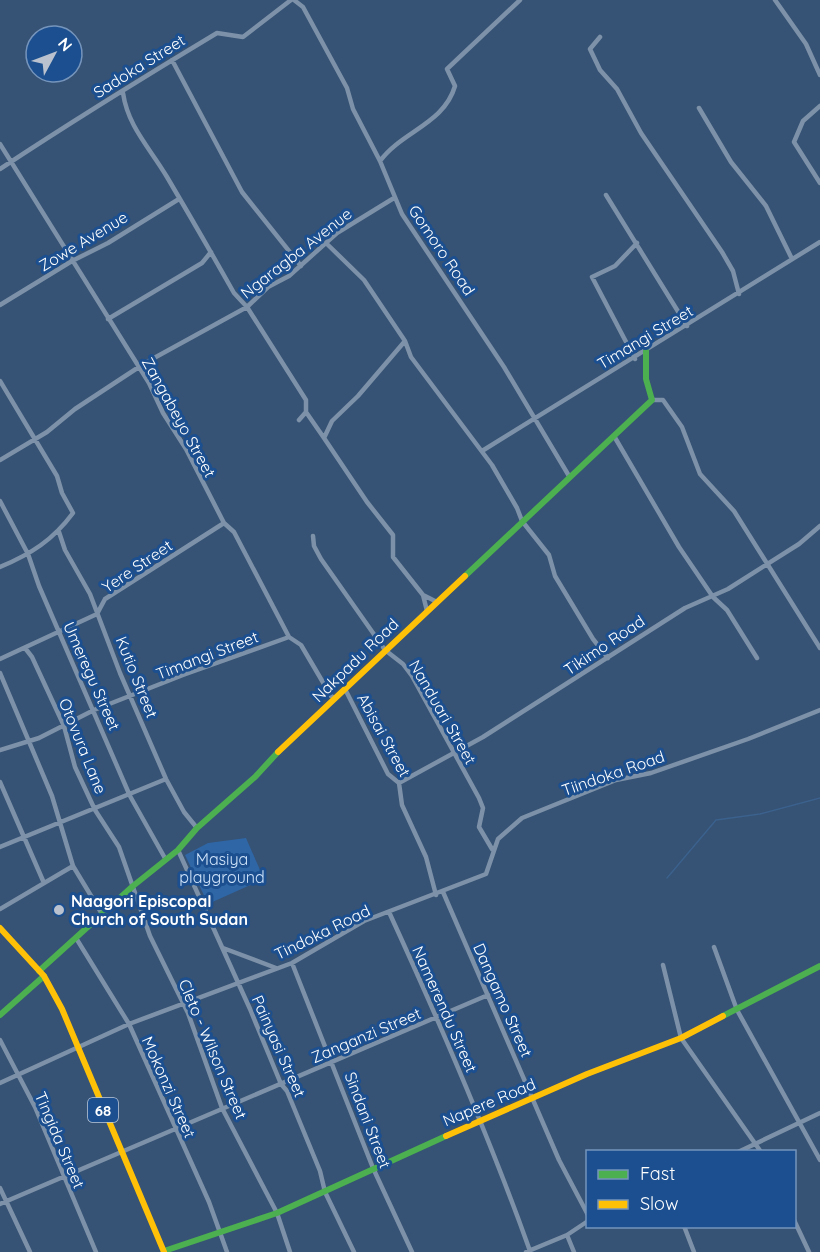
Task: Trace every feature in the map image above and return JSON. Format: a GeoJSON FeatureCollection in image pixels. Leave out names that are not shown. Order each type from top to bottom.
{"type":"FeatureCollection","features":[{"type":"Feature","properties":{"kind":"street","name":"Sadoka Street"},"geometry":{"type":"LineString","coordinates":[[0,169],[77,117],[123,93],[217,33],[243,37],[292,0]]}},
{"type":"Feature","properties":{"kind":"street","name":"Gomoro Road"},"geometry":{"type":"LineString","coordinates":[[292,0],[303,7],[347,88],[353,110],[380,161],[402,214],[504,367],[569,476]]}},
{"type":"Feature","properties":{"kind":"street"},"geometry":{"type":"LineString","coordinates":[[380,161],[388,150],[431,122],[452,96],[455,86],[447,69],[452,62],[486,34],[520,0]]}},
{"type":"Feature","properties":{"kind":"street"},"geometry":{"type":"LineString","coordinates":[[775,0],[811,52],[820,75]]}},
{"type":"Feature","properties":{"kind":"street"},"geometry":{"type":"LineString","coordinates":[[782,0],[784,10]]}},
{"type":"Feature","properties":{"kind":"street"},"geometry":{"type":"LineString","coordinates":[[600,37],[590,49],[600,70],[617,89],[641,133],[722,252],[733,271],[739,294]]}},
{"type":"Feature","properties":{"kind":"street"},"geometry":{"type":"LineString","coordinates":[[172,60],[242,192],[301,266]]}},
{"type":"Feature","properties":{"kind":"street"},"geometry":{"type":"LineString","coordinates":[[123,93],[134,129],[179,198],[234,293],[247,308],[306,400],[306,412],[310,420],[393,535],[393,557],[423,595],[427,611]]}},
{"type":"Feature","properties":{"kind":"street"},"geometry":{"type":"LineString","coordinates":[[820,106],[802,121],[794,142],[820,183]]}},
{"type":"Feature","properties":{"kind":"street"},"geometry":{"type":"LineString","coordinates":[[699,108],[731,162],[766,206],[792,259]]}},
{"type":"Feature","properties":{"kind":"street","name":"Zangabeyo Street"},"geometry":{"type":"LineString","coordinates":[[0,144],[138,367],[186,449],[224,523],[234,532],[289,637],[301,645],[331,696],[335,698]]}},
{"type":"Feature","properties":{"kind":"street"},"geometry":{"type":"LineString","coordinates":[[606,195],[687,326]]}},
{"type":"Feature","properties":{"kind":"street","name":"Zowe Avenue"},"geometry":{"type":"LineString","coordinates":[[0,305],[72,261],[108,243],[179,198]]}},
{"type":"Feature","properties":{"kind":"street","name":"Ngaragba Avenue"},"geometry":{"type":"LineString","coordinates":[[0,460],[138,367],[247,308],[268,287],[301,266],[326,243],[394,198]]}},
{"type":"Feature","properties":{"kind":"street","name":"Timangi Street"},"geometry":{"type":"LineString","coordinates":[[482,451],[635,359],[668,335],[687,326],[820,242]]}},
{"type":"Feature","properties":{"kind":"street"},"geometry":{"type":"LineString","coordinates":[[326,243],[364,280],[405,341],[411,357],[482,451],[517,508],[522,521],[549,555],[555,576],[593,639],[608,658]]}},
{"type":"Feature","properties":{"kind":"street"},"geometry":{"type":"LineString","coordinates":[[635,359],[592,277],[615,267],[637,243]]}},
{"type":"Feature","properties":{"kind":"street"},"geometry":{"type":"LineString","coordinates":[[108,319],[202,263],[211,252]]}},
{"type":"Feature","properties":{"kind":"street"},"geometry":{"type":"LineString","coordinates":[[324,438],[332,420],[358,396],[405,341]]}},
{"type":"Feature","properties":{"kind":"street"},"geometry":{"type":"LineString","coordinates":[[646,351],[646,379],[652,400],[663,400],[682,427],[700,474],[734,511],[820,648]]}},
{"type":"Feature","properties":{"kind":"street"},"geometry":{"type":"LineString","coordinates":[[0,381],[57,476],[62,493],[73,513],[59,532],[28,554],[0,567]]}},
{"type":"Feature","properties":{"kind":"street","name":"Nakpadu Road"},"geometry":{"type":"LineString","coordinates":[[0,1015],[76,938],[133,886],[178,850],[197,828],[255,777],[385,650],[652,400]]}},
{"type":"Feature","properties":{"kind":"street"},"geometry":{"type":"LineString","coordinates":[[306,412],[300,420],[310,420]]}},
{"type":"Feature","properties":{"kind":"street"},"geometry":{"type":"LineString","coordinates":[[614,436],[679,548],[713,597],[727,610],[757,658]]}},
{"type":"Feature","properties":{"kind":"street","name":"Umeregu Street"},"geometry":{"type":"LineString","coordinates":[[0,501],[28,554],[129,793],[166,860]]}},
{"type":"Feature","properties":{"kind":"street","name":"Yere Street"},"geometry":{"type":"LineString","coordinates":[[0,659],[97,614],[105,599],[224,523]]}},
{"type":"Feature","properties":{"kind":"street","name":"Tikimo Road"},"geometry":{"type":"LineString","coordinates":[[399,783],[454,755],[608,658],[639,635],[685,608],[713,597],[799,544],[820,526]]}},
{"type":"Feature","properties":{"kind":"street","name":"Kutio Street"},"geometry":{"type":"LineString","coordinates":[[59,532],[110,642],[130,697],[166,779],[184,812],[197,828]]}},
{"type":"Feature","properties":{"kind":"street","name":"Nanduari Street"},"geometry":{"type":"LineString","coordinates":[[313,536],[314,546],[321,559],[385,650],[403,664],[412,676],[483,808],[479,827],[492,849]]}},
{"type":"Feature","properties":{"kind":"street"},"geometry":{"type":"LineString","coordinates":[[423,595],[437,602]]}},
{"type":"Feature","properties":{"kind":"street","name":"Timangi Street"},"geometry":{"type":"LineString","coordinates":[[0,750],[64,726],[94,710],[229,657],[289,637]]}},
{"type":"Feature","properties":{"kind":"street","name":"Otovura Lane"},"geometry":{"type":"LineString","coordinates":[[25,648],[33,657],[64,726],[75,767],[95,810],[119,847],[133,886]]}},
{"type":"Feature","properties":{"kind":"street"},"geometry":{"type":"LineString","coordinates":[[0,673],[52,796],[73,866],[102,914]]}},
{"type":"Feature","properties":{"kind":"street","name":"Abisai Street"},"geometry":{"type":"LineString","coordinates":[[345,689],[388,774],[399,783],[402,805],[426,857],[436,895]]}},
{"type":"Feature","properties":{"kind":"street","name":"Tiindoka Road"},"geometry":{"type":"LineString","coordinates":[[443,892],[486,874],[492,849],[507,828],[522,818],[616,780],[651,774],[820,710]]}},
{"type":"Feature","properties":{"kind":"street"},"geometry":{"type":"LineString","coordinates":[[0,847],[166,779]]}},
{"type":"Feature","properties":{"kind":"street"},"geometry":{"type":"LineString","coordinates":[[0,782],[26,837],[44,883]]}},
{"type":"Feature","properties":{"kind":"street","name":"Painyasi Street"},"geometry":{"type":"LineString","coordinates":[[178,850],[281,1084],[287,1091],[303,1128],[325,1192],[354,1252]]}},
{"type":"Feature","properties":{"kind":"street"},"geometry":{"type":"LineString","coordinates":[[0,909],[73,866]]}},
{"type":"Feature","properties":{"kind":"street","name":"Cleto - Wilson Street"},"geometry":{"type":"LineString","coordinates":[[133,886],[150,936],[183,1005],[222,1108],[277,1213],[290,1252]]}},
{"type":"Feature","properties":{"kind":"street","name":"Tindoka Road"},"geometry":{"type":"LineString","coordinates":[[0,1083],[129,1024],[292,963],[364,921],[443,892]]}},
{"type":"Feature","properties":{"kind":"street","name":"Dangamo Street"},"geometry":{"type":"LineString","coordinates":[[443,892],[559,1160],[586,1211]]}},
{"type":"Feature","properties":{"kind":"street","name":"Namerendu Street"},"geometry":{"type":"LineString","coordinates":[[389,912],[437,1017],[503,1177],[528,1252]]}},
{"type":"Feature","properties":{"kind":"street","name":"68"},"geometry":{"type":"LineString","coordinates":[[0,928],[41,974],[62,1009],[120,1152],[164,1252]]}},
{"type":"Feature","properties":{"kind":"street","name":"Mokonzi Street"},"geometry":{"type":"LineString","coordinates":[[76,938],[129,1024],[209,1202],[227,1252]]}},
{"type":"Feature","properties":{"kind":"street"},"geometry":{"type":"LineString","coordinates":[[714,947],[737,1010],[820,1160]]}},
{"type":"Feature","properties":{"kind":"street"},"geometry":{"type":"LineString","coordinates":[[223,948],[277,968]]}},
{"type":"Feature","properties":{"kind":"street","name":"Sindani Street"},"geometry":{"type":"LineString","coordinates":[[292,963],[373,1168],[412,1252]]}},
{"type":"Feature","properties":{"kind":"street"},"geometry":{"type":"LineString","coordinates":[[663,965],[681,1038],[760,1150]]}},
{"type":"Feature","properties":{"kind":"street","name":"Napere Road"},"geometry":{"type":"LineString","coordinates":[[164,1252],[218,1231],[277,1213],[479,1121],[681,1038],[737,1010],[794,977],[820,966]]}},
{"type":"Feature","properties":{"kind":"street","name":"Zanganzi Street"},"geometry":{"type":"LineString","coordinates":[[3,1202],[332,1061],[390,1039],[488,995]]}},
{"type":"Feature","properties":{"kind":"street","name":"Tingida Street"},"geometry":{"type":"LineString","coordinates":[[0,1040],[35,1107],[96,1252]]}},
{"type":"Feature","properties":{"kind":"street"},"geometry":{"type":"LineString","coordinates":[[742,1150],[820,1113]]}},
{"type":"Feature","properties":{"kind":"street"},"geometry":{"type":"LineString","coordinates":[[0,1188],[3,1202],[30,1252]]}},
{"type":"Feature","properties":{"kind":"street"},"geometry":{"type":"LineString","coordinates":[[528,1252],[567,1235],[586,1222]]}},
{"type":"Feature","properties":{"kind":"street"},"geometry":{"type":"LineString","coordinates":[[796,1222],[809,1252]]}},
{"type":"Feature","properties":{"kind":"street"},"geometry":{"type":"LineString","coordinates":[[684,1228],[694,1252]]}},
{"type":"Feature","properties":{"kind":"street"},"geometry":{"type":"LineString","coordinates":[[567,1235],[574,1252]]}},
{"type":"Feature","properties":{"kind":"green space","name":"Masiya playground"},"geometry":{"type":"Polygon","coordinates":[[[246,838],[264,879],[208,904],[185,855],[208,843],[246,838]]]}},
{"type":"Feature","properties":{"kind":"waterway"},"geometry":{"type":"LineString","coordinates":[[667,878],[716,820],[760,814],[820,798]]}},
{"type":"Feature","properties":{"kind":"traffic: fast"},"geometry":{"type":"LineString","coordinates":[[465,576],[652,400],[646,379],[646,351]]}},
{"type":"Feature","properties":{"kind":"traffic: fast"},"geometry":{"type":"LineString","coordinates":[[39,971],[133,886],[178,850],[197,828],[255,777],[278,752]]}},
{"type":"Feature","properties":{"kind":"traffic: fast"},"geometry":{"type":"LineString","coordinates":[[723,1016],[820,966]]}},
{"type":"Feature","properties":{"kind":"traffic: fast"},"geometry":{"type":"LineString","coordinates":[[0,1015],[44,976]]}},
{"type":"Feature","properties":{"kind":"traffic: fast"},"geometry":{"type":"LineString","coordinates":[[164,1251],[277,1213],[446,1136]]}},
{"type":"Feature","properties":{"kind":"traffic: slow"},"geometry":{"type":"LineString","coordinates":[[278,752],[465,576]]}},
{"type":"Feature","properties":{"kind":"traffic: slow"},"geometry":{"type":"LineString","coordinates":[[0,928],[44,976],[62,1009],[164,1252]]}},
{"type":"Feature","properties":{"kind":"traffic: slow"},"geometry":{"type":"LineString","coordinates":[[446,1136],[587,1074],[681,1038],[723,1016]]}},
{"type":"Feature","properties":{"kind":"place","name":"Naagori Episcopal Church of South Sudan"},"geometry":{"type":"Point","coordinates":[59,910]}}]}
